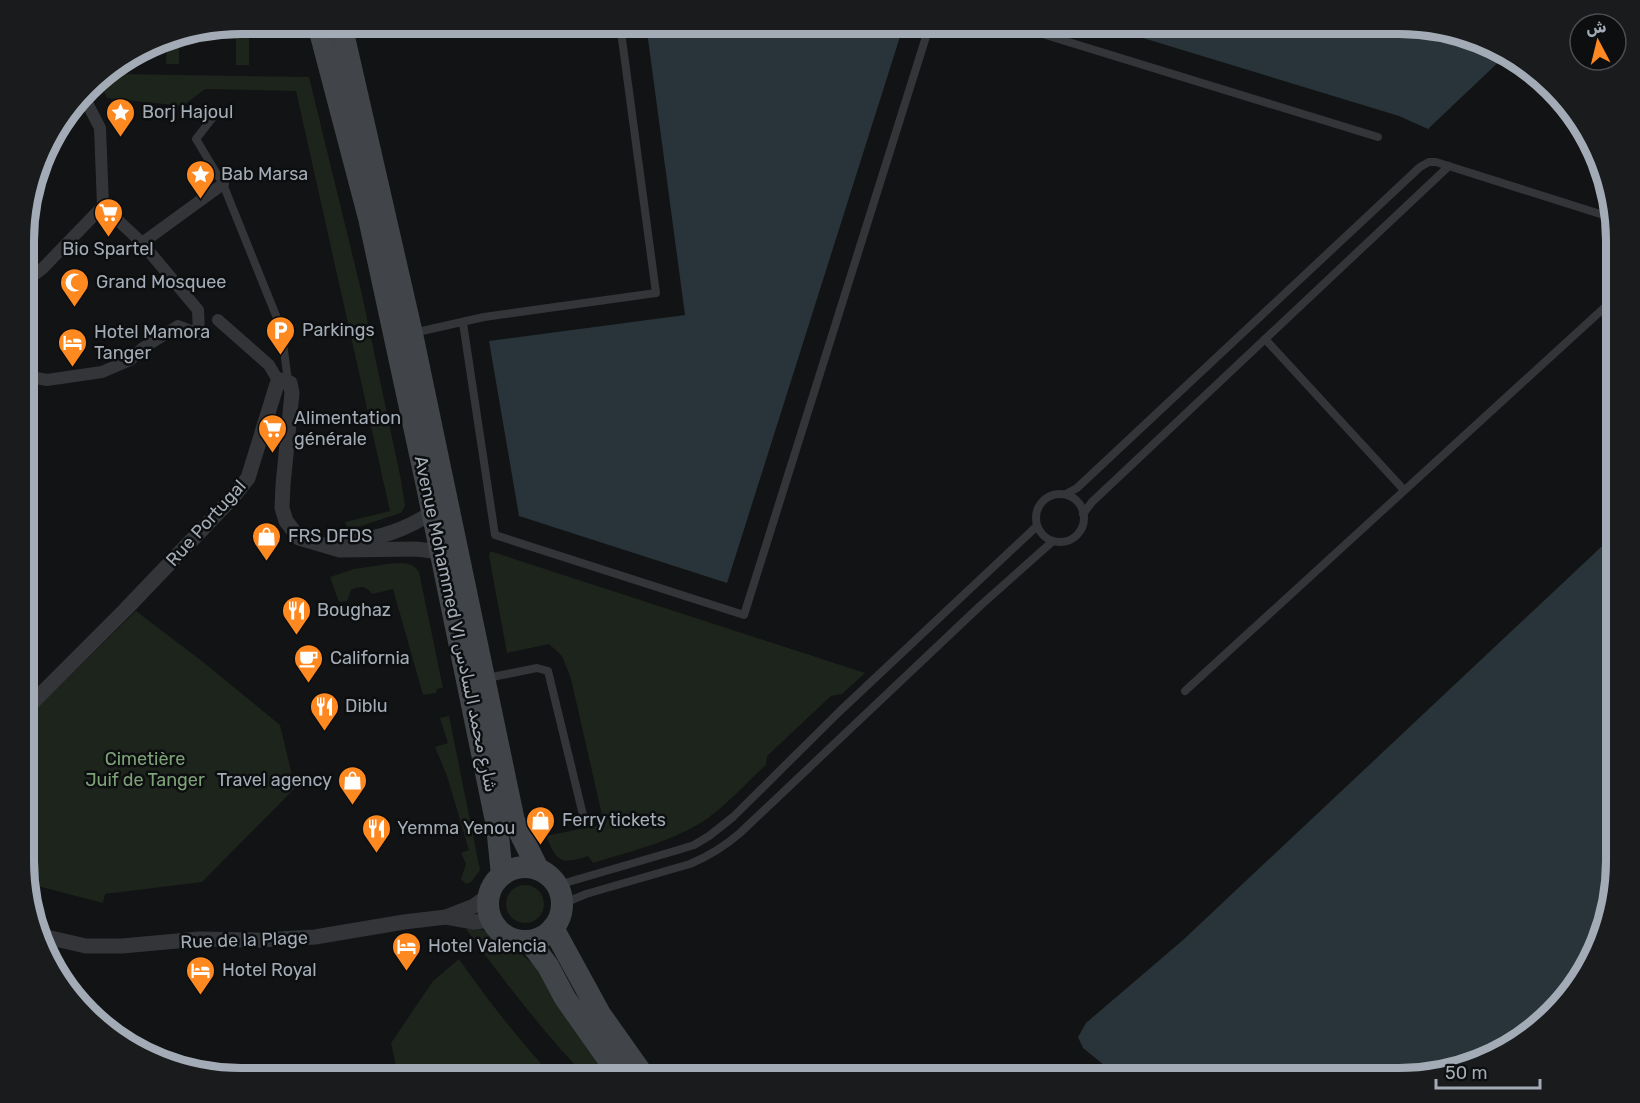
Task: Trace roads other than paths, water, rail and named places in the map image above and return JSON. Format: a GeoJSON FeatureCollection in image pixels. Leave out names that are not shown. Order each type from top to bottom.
{"type":"FeatureCollection","features":[{"type":"Feature","properties":{"kind":"main road","name":"Avenue Mohammed VI شارع محمد السادس"},"geometry":{"type":"LineString","coordinates":[[321,35],[369,218],[433,512],[497,826],[502,875]]}},
{"type":"Feature","properties":{"kind":"main road","name":"Avenue Mohammed VI شارع محمد السادس"},"geometry":{"type":"LineString","coordinates":[[344,35],[412,334],[514,821],[538,869]]}},
{"type":"Feature","properties":{"kind":"main road"},"geometry":{"type":"LineString","coordinates":[[523,867],[538,869],[549,875],[560,895],[560,917],[553,928],[542,937],[530,940],[508,936],[496,927],[492,920],[489,895],[492,888],[502,875],[523,867]]}},
{"type":"Feature","properties":{"kind":"main road"},"geometry":{"type":"LineString","coordinates":[[553,928],[600,1014],[638,1068]]}},
{"type":"Feature","properties":{"kind":"main road"},"geometry":{"type":"LineString","coordinates":[[530,940],[548,966],[565,998],[614,1068]]}},
{"type":"Feature","properties":{"kind":"street"},"geometry":{"type":"LineString","coordinates":[[34,378],[47,380],[102,372],[130,360],[143,348],[178,326],[199,334],[198,310],[142,243],[103,206],[100,128],[87,104]]}},
{"type":"Feature","properties":{"kind":"street"},"geometry":{"type":"LineString","coordinates":[[142,243],[223,184]]}},
{"type":"Feature","properties":{"kind":"street"},"geometry":{"type":"LineString","coordinates":[[34,275],[103,206]]}},
{"type":"Feature","properties":{"kind":"street"},"geometry":{"type":"LineString","coordinates":[[218,320],[269,365],[292,393],[282,508],[286,521],[299,538],[329,542],[381,537],[411,526],[433,512]]}},
{"type":"Feature","properties":{"kind":"street","name":"Rue Portugal"},"geometry":{"type":"LineString","coordinates":[[34,701],[125,610],[243,484],[250,473],[284,381]]}},
{"type":"Feature","properties":{"kind":"street"},"geometry":{"type":"LineString","coordinates":[[329,542],[340,550],[416,549],[441,552]]}},
{"type":"Feature","properties":{"kind":"street"},"geometry":{"type":"LineString","coordinates":[[446,917],[474,906],[489,895]]}},
{"type":"Feature","properties":{"kind":"street"},"geometry":{"type":"LineString","coordinates":[[446,917],[474,922],[492,920]]}},
{"type":"Feature","properties":{"kind":"street","name":"Rue de la Plage"},"geometry":{"type":"LineString","coordinates":[[50,942],[86,946],[122,946],[199,939],[260,940],[315,937],[446,917]]}},
{"type":"Feature","properties":{"kind":"lane"},"geometry":{"type":"LineString","coordinates":[[463,323],[495,535],[744,615],[927,34]]}},
{"type":"Feature","properties":{"kind":"lane"},"geometry":{"type":"LineString","coordinates":[[1044,34],[1378,137]]}},
{"type":"Feature","properties":{"kind":"lane"},"geometry":{"type":"LineString","coordinates":[[412,334],[484,317],[656,293],[621,35]]}},
{"type":"Feature","properties":{"kind":"lane"},"geometry":{"type":"LineString","coordinates":[[218,111],[196,139],[223,184],[281,328],[284,381]]}},
{"type":"Feature","properties":{"kind":"lane"},"geometry":{"type":"LineString","coordinates":[[1066,494],[1078,502],[1083,514],[1082,527],[1078,533],[1067,540],[1053,541],[1042,534],[1037,526],[1036,514],[1041,502],[1053,495],[1066,494],[1077,488],[1420,167],[1429,162],[1449,166],[1604,215]]}},
{"type":"Feature","properties":{"kind":"lane"},"geometry":{"type":"LineString","coordinates":[[1083,514],[1092,502],[1449,166]]}},
{"type":"Feature","properties":{"kind":"lane"},"geometry":{"type":"LineString","coordinates":[[1185,691],[1605,307]]}},
{"type":"Feature","properties":{"kind":"lane"},"geometry":{"type":"LineString","coordinates":[[1265,339],[1404,490]]}},
{"type":"Feature","properties":{"kind":"lane"},"geometry":{"type":"LineString","coordinates":[[560,895],[694,844],[722,826],[840,711],[1037,526]]}},
{"type":"Feature","properties":{"kind":"lane"},"geometry":{"type":"LineString","coordinates":[[560,895],[586,894],[690,864],[703,859],[726,844],[980,606],[1053,541]]}},
{"type":"Feature","properties":{"kind":"lane"},"geometry":{"type":"LineString","coordinates":[[483,679],[537,668],[548,671],[584,819]]}},
{"type":"Feature","properties":{"kind":"place","name":"Borj Hajoul"},"geometry":{"type":"Point","coordinates":[121,138]}},
{"type":"Feature","properties":{"kind":"place","name":"Bab Marsa"},"geometry":{"type":"Point","coordinates":[200,200]}},
{"type":"Feature","properties":{"kind":"place","name":"Bio Spartel"},"geometry":{"type":"Point","coordinates":[108,238]}},
{"type":"Feature","properties":{"kind":"place","name":"Grand Mosquee"},"geometry":{"type":"Point","coordinates":[75,308]}},
{"type":"Feature","properties":{"kind":"place","name":"Parkings"},"geometry":{"type":"Point","coordinates":[281,356]}},
{"type":"Feature","properties":{"kind":"place","name":"Hotel Mamora Tanger"},"geometry":{"type":"Point","coordinates":[73,368]}},
{"type":"Feature","properties":{"kind":"place","name":"Alimentation générale"},"geometry":{"type":"Point","coordinates":[273,454]}},
{"type":"Feature","properties":{"kind":"place","name":"FRS DFDS"},"geometry":{"type":"Point","coordinates":[267,562]}},
{"type":"Feature","properties":{"kind":"place","name":"Boughaz"},"geometry":{"type":"Point","coordinates":[296,636]}},
{"type":"Feature","properties":{"kind":"place","name":"California"},"geometry":{"type":"Point","coordinates":[309,684]}},
{"type":"Feature","properties":{"kind":"place","name":"Diblu"},"geometry":{"type":"Point","coordinates":[324,732]}},
{"type":"Feature","properties":{"kind":"place","name":"Travel agency"},"geometry":{"type":"Point","coordinates":[353,806]}},
{"type":"Feature","properties":{"kind":"place","name":"Ferry tickets"},"geometry":{"type":"Point","coordinates":[541,846]}},
{"type":"Feature","properties":{"kind":"place","name":"Yemma Yenou"},"geometry":{"type":"Point","coordinates":[376,854]}},
{"type":"Feature","properties":{"kind":"place","name":"Hotel Valencia"},"geometry":{"type":"Point","coordinates":[407,972]}},
{"type":"Feature","properties":{"kind":"place","name":"Hotel Royal"},"geometry":{"type":"Point","coordinates":[201,996]}},
{"type":"Feature","properties":{"kind":"park label","name":"Cimetière Juif de Tanger"},"geometry":{"type":"Point","coordinates":[145,769]}}]}
